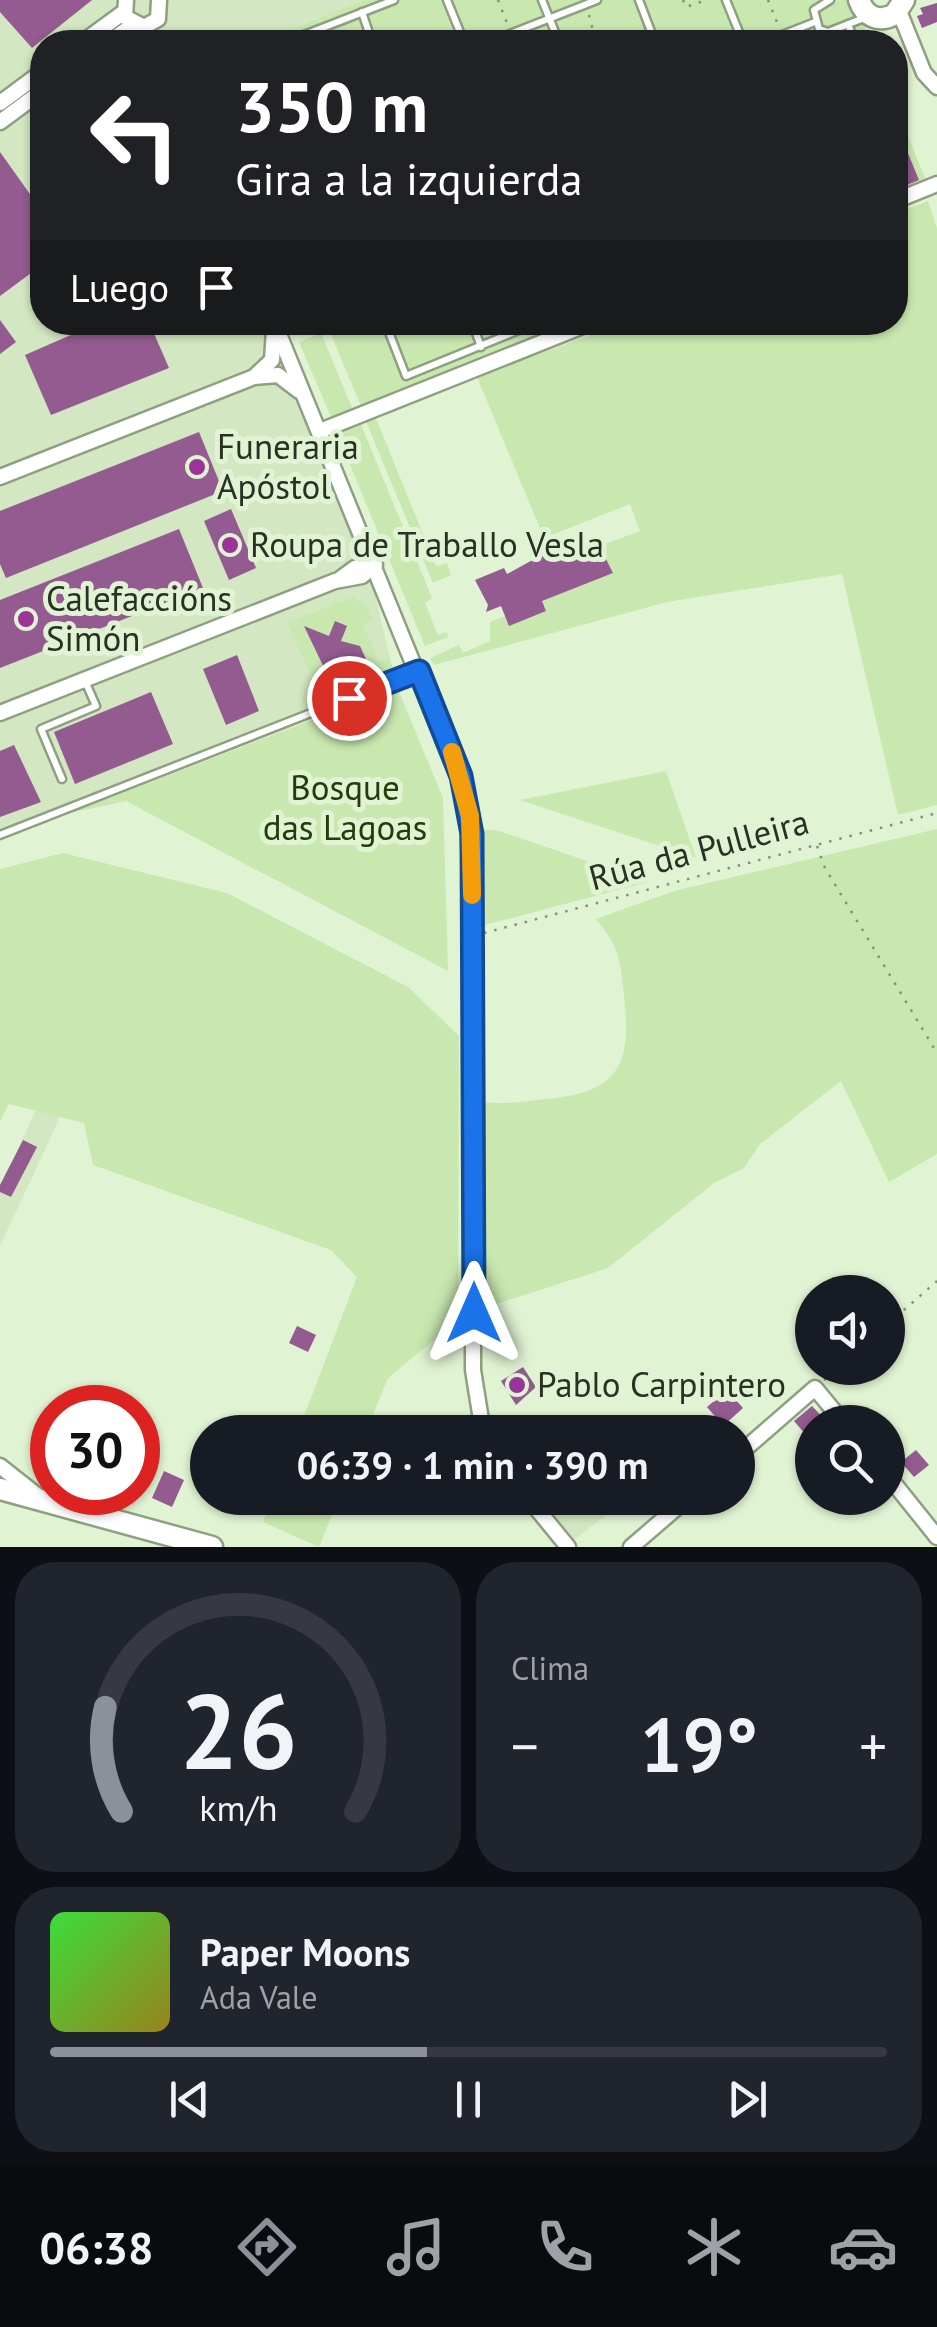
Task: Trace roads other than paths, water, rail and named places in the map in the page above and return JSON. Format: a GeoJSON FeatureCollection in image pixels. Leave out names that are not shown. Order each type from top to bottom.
{"type":"FeatureCollection","features":[{"type":"Feature","properties":{"kind":"main road"},"geometry":{"type":"LineString","coordinates":[[864,8],[886,18],[901,5]]}},
{"type":"Feature","properties":{"kind":"main road"},"geometry":{"type":"LineString","coordinates":[[5,1480],[43,1501],[212,1547]]}},
{"type":"Feature","properties":{"kind":"street"},"geometry":{"type":"LineString","coordinates":[[150,26],[163,3]]}},
{"type":"Feature","properties":{"kind":"street"},"geometry":{"type":"LineString","coordinates":[[901,5],[924,73],[937,87]]}},
{"type":"Feature","properties":{"kind":"street"},"geometry":{"type":"LineString","coordinates":[[97,30],[125,6],[133,25]]}},
{"type":"Feature","properties":{"kind":"street"},"geometry":{"type":"LineString","coordinates":[[126,30],[133,25],[150,26]]}},
{"type":"Feature","properties":{"kind":"street"},"geometry":{"type":"LineString","coordinates":[[150,26],[152,30]]}},
{"type":"Feature","properties":{"kind":"street"},"geometry":{"type":"LineString","coordinates":[[0,103],[30,81]]}},
{"type":"Feature","properties":{"kind":"street"},"geometry":{"type":"LineString","coordinates":[[0,122],[30,100]]}},
{"type":"Feature","properties":{"kind":"street"},"geometry":{"type":"LineString","coordinates":[[908,196],[937,184]]}},
{"type":"Feature","properties":{"kind":"street"},"geometry":{"type":"LineString","coordinates":[[274,335],[275,367],[304,395]]}},
{"type":"Feature","properties":{"kind":"street"},"geometry":{"type":"LineString","coordinates":[[279,335],[467,796],[473,936],[472,1370],[480,1415]]}},
{"type":"Feature","properties":{"kind":"street"},"geometry":{"type":"LineString","coordinates":[[320,431],[560,335]]}},
{"type":"Feature","properties":{"kind":"street"},"geometry":{"type":"LineString","coordinates":[[0,477],[254,377],[275,367],[285,350]]}},
{"type":"Feature","properties":{"kind":"street"},"geometry":{"type":"LineString","coordinates":[[275,367],[294,372]]}},
{"type":"Feature","properties":{"kind":"street"},"geometry":{"type":"LineString","coordinates":[[340,579],[356,560],[364,537]]}},
{"type":"Feature","properties":{"kind":"street"},"geometry":{"type":"LineString","coordinates":[[0,713],[340,579],[362,576],[375,565]]}},
{"type":"Feature","properties":{"kind":"street"},"geometry":{"type":"LineString","coordinates":[[340,579],[355,580],[387,596]]}},
{"type":"Feature","properties":{"kind":"street"},"geometry":{"type":"LineString","coordinates":[[795,1405],[815,1388],[829,1405]]}},
{"type":"Feature","properties":{"kind":"street"},"geometry":{"type":"LineString","coordinates":[[755,1439],[795,1405]]}},
{"type":"Feature","properties":{"kind":"street"},"geometry":{"type":"LineString","coordinates":[[905,1497],[937,1537]]}},
{"type":"Feature","properties":{"kind":"street"},"geometry":{"type":"LineString","coordinates":[[542,1515],[568,1547]]}},
{"type":"Feature","properties":{"kind":"street"},"geometry":{"type":"LineString","coordinates":[[631,1547],[668,1515]]}},
{"type":"Feature","properties":{"kind":"lane"},"geometry":{"type":"LineString","coordinates":[[316,30],[394,0]]}},
{"type":"Feature","properties":{"kind":"lane"},"geometry":{"type":"LineString","coordinates":[[447,0],[459,30]]}},
{"type":"Feature","properties":{"kind":"lane"},"geometry":{"type":"LineString","coordinates":[[542,0],[554,30]]}},
{"type":"Feature","properties":{"kind":"lane"},"geometry":{"type":"LineString","coordinates":[[522,30],[596,0]]}},
{"type":"Feature","properties":{"kind":"lane"},"geometry":{"type":"LineString","coordinates":[[639,0],[650,30]]}},
{"type":"Feature","properties":{"kind":"lane"},"geometry":{"type":"LineString","coordinates":[[726,0],[737,30]]}},
{"type":"Feature","properties":{"kind":"lane"},"geometry":{"type":"LineString","coordinates":[[822,30],[815,22],[814,10],[830,0]]}},
{"type":"Feature","properties":{"kind":"lane"},"geometry":{"type":"LineString","coordinates":[[830,30],[848,24],[864,8]]}},
{"type":"Feature","properties":{"kind":"lane"},"geometry":{"type":"LineString","coordinates":[[362,12],[370,30]]}},
{"type":"Feature","properties":{"kind":"lane"},"geometry":{"type":"LineString","coordinates":[[796,30],[815,22]]}},
{"type":"Feature","properties":{"kind":"lane"},"geometry":{"type":"LineString","coordinates":[[848,24],[850,30]]}},
{"type":"Feature","properties":{"kind":"lane"},"geometry":{"type":"LineString","coordinates":[[389,335],[406,376],[508,335]]}},
{"type":"Feature","properties":{"kind":"lane"},"geometry":{"type":"LineString","coordinates":[[477,335],[481,346]]}},
{"type":"Feature","properties":{"kind":"lane"},"geometry":{"type":"LineString","coordinates":[[0,835],[419,671]]}},
{"type":"Feature","properties":{"kind":"lane"},"geometry":{"type":"LineString","coordinates":[[62,779],[41,730],[96,706],[85,680]]}},
{"type":"Feature","properties":{"kind":"place","name":"Funeraria Apóstol"},"geometry":{"type":"Point","coordinates":[197,467]}},
{"type":"Feature","properties":{"kind":"place","name":"Roupa de Traballo Vesla"},"geometry":{"type":"Point","coordinates":[230,545]}},
{"type":"Feature","properties":{"kind":"place","name":"Calefaccións Simón"},"geometry":{"type":"Point","coordinates":[26,619]}},
{"type":"Feature","properties":{"kind":"place","name":"Pablo Carpintero"},"geometry":{"type":"Point","coordinates":[517,1385]}},
{"type":"Feature","properties":{"kind":"park label","name":"Bosque das Lagoas"},"geometry":{"type":"Point","coordinates":[345,808]}}]}
